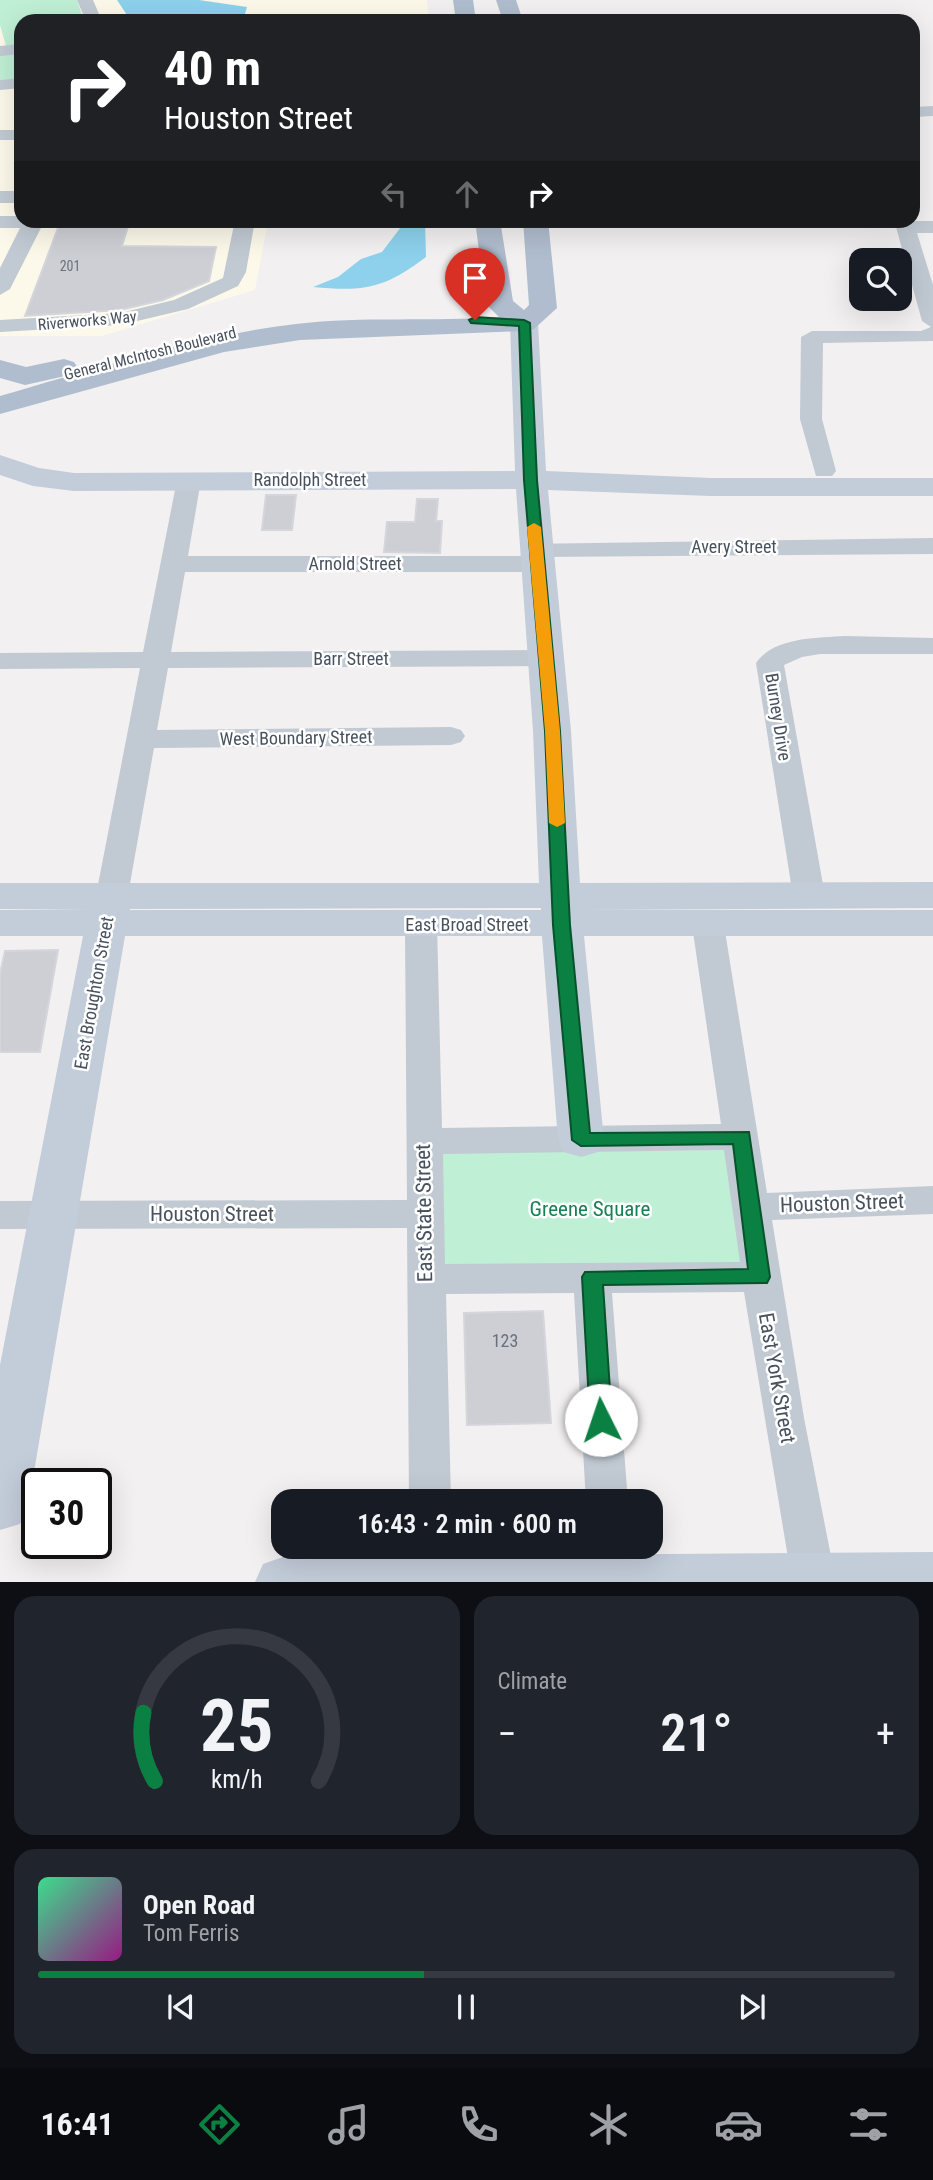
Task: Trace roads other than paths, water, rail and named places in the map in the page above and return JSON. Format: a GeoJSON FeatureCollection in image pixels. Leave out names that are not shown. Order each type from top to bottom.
{"type":"FeatureCollection","features":[{"type":"Feature","properties":{"kind":"main road"},"geometry":{"type":"LineString","coordinates":[[487,228],[500,304],[524,323],[536,556],[552,731],[561,910],[581,1140]]}},
{"type":"Feature","properties":{"kind":"main road"},"geometry":{"type":"LineString","coordinates":[[524,323],[543,308],[536,228]]}},
{"type":"Feature","properties":{"kind":"main road"},"geometry":{"type":"LineString","coordinates":[[403,319],[431,315],[460,306],[496,278]]}},
{"type":"Feature","properties":{"kind":"main road","name":"General McIntosh Boulevard"},"geometry":{"type":"LineString","coordinates":[[0,392],[179,343],[320,322],[403,319],[524,323]]}},
{"type":"Feature","properties":{"kind":"main road","name":"General McIntosh Boulevard"},"geometry":{"type":"LineString","coordinates":[[0,405],[223,343],[302,332],[476,329],[524,323]]}},
{"type":"Feature","properties":{"kind":"main road"},"geometry":{"type":"LineString","coordinates":[[0,369],[25,376],[42,374],[121,352],[179,343]]}},
{"type":"Feature","properties":{"kind":"main road","name":"Randolph Street"},"geometry":{"type":"LineString","coordinates":[[0,464],[33,477],[74,482],[531,480],[711,487],[926,479]]}},
{"type":"Feature","properties":{"kind":"main road","name":"Randolph Street"},"geometry":{"type":"LineString","coordinates":[[624,482],[702,475],[824,471],[926,479]]}},
{"type":"Feature","properties":{"kind":"main road"},"geometry":{"type":"LineString","coordinates":[[926,479],[933,518]]}},
{"type":"Feature","properties":{"kind":"main road","name":"East Broad Street"},"geometry":{"type":"LineString","coordinates":[[0,896],[109,909],[422,925],[561,910],[809,895],[933,895]]}},
{"type":"Feature","properties":{"kind":"main road","name":"East Broad Street"},"geometry":{"type":"LineString","coordinates":[[0,923],[109,909],[561,910],[708,925],[933,923]]}},
{"type":"Feature","properties":{"kind":"main road","name":"East Broughton Street"},"geometry":{"type":"LineString","coordinates":[[0,1507],[109,909]]}},
{"type":"Feature","properties":{"kind":"main road"},"geometry":{"type":"LineString","coordinates":[[283,1581],[431,1570],[611,1569],[814,1580],[933,1577]]}},
{"type":"Feature","properties":{"kind":"street"},"geometry":{"type":"LineString","coordinates":[[0,289],[30,228]]}},
{"type":"Feature","properties":{"kind":"street","name":"Riverworks Way"},"geometry":{"type":"LineString","coordinates":[[0,326],[120,319],[181,305],[230,282],[236,272],[244,228]]}},
{"type":"Feature","properties":{"kind":"street"},"geometry":{"type":"LineString","coordinates":[[906,228],[933,321]]}},
{"type":"Feature","properties":{"kind":"street"},"geometry":{"type":"LineString","coordinates":[[824,471],[811,419],[812,337],[924,337],[933,333]]}},
{"type":"Feature","properties":{"kind":"street","name":"East Broughton Street"},"geometry":{"type":"LineString","coordinates":[[109,909],[189,480]]}},
{"type":"Feature","properties":{"kind":"street","name":"Avery Street"},"geometry":{"type":"LineString","coordinates":[[536,556],[933,545]]}},
{"type":"Feature","properties":{"kind":"street","name":"Arnold Street"},"geometry":{"type":"LineString","coordinates":[[174,564],[536,556]]}},
{"type":"Feature","properties":{"kind":"street","name":"Burney Drive"},"geometry":{"type":"LineString","coordinates":[[809,895],[770,663],[775,656],[797,647],[933,646]]}},
{"type":"Feature","properties":{"kind":"street","name":"Barr Street"},"geometry":{"type":"LineString","coordinates":[[0,661],[545,658]]}},
{"type":"Feature","properties":{"kind":"street","name":"West Boundary Street"},"geometry":{"type":"LineString","coordinates":[[142,740],[451,737]]}},
{"type":"Feature","properties":{"kind":"street","name":"East State Street"},"geometry":{"type":"LineString","coordinates":[[422,925],[430,1489]]}},
{"type":"Feature","properties":{"kind":"street","name":"East York Street"},"geometry":{"type":"LineString","coordinates":[[708,925],[742,1137],[760,1277],[814,1580]]}},
{"type":"Feature","properties":{"kind":"street"},"geometry":{"type":"LineString","coordinates":[[423,1141],[742,1137]]}},
{"type":"Feature","properties":{"kind":"street","name":"Houston Street"},"geometry":{"type":"LineString","coordinates":[[752,1207],[933,1200]]}},
{"type":"Feature","properties":{"kind":"street","name":"Houston Street"},"geometry":{"type":"LineString","coordinates":[[0,1215],[424,1214]]}},
{"type":"Feature","properties":{"kind":"street"},"geometry":{"type":"LineString","coordinates":[[592,1277],[606,1489]]}},
{"type":"Feature","properties":{"kind":"street"},"geometry":{"type":"LineString","coordinates":[[425,1279],[760,1277]]}},
{"type":"Feature","properties":{"kind":"water"},"geometry":{"type":"Polygon","coordinates":[[[117,0],[199,0],[247,7],[245,14],[126,14],[117,0]]]}},
{"type":"Feature","properties":{"kind":"water"},"geometry":{"type":"Polygon","coordinates":[[[400,228],[425,228],[426,257],[398,275],[374,286],[361,288],[313,287],[338,277],[361,259],[382,252],[400,228]]]}},
{"type":"Feature","properties":{"kind":"park label","name":"Greene Square"},"geometry":{"type":"Point","coordinates":[590,1209]}}]}
